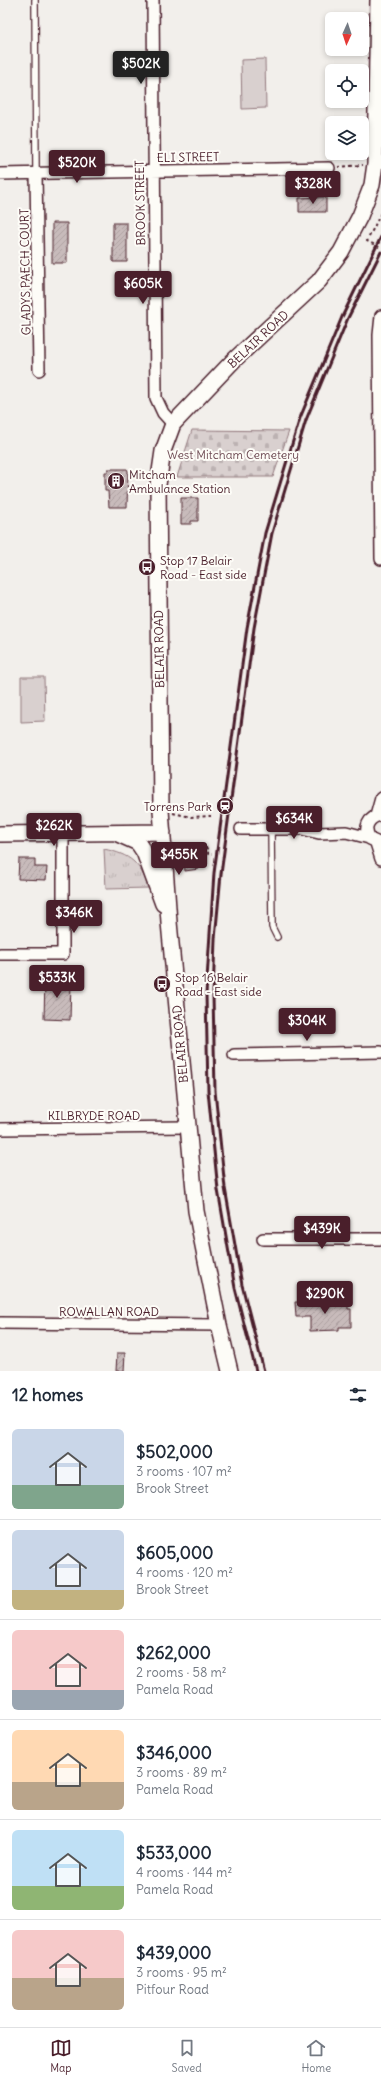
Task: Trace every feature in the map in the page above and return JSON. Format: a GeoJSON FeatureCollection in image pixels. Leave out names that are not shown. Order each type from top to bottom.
{"type":"FeatureCollection","features":[{"type":"Feature","properties":{"kind":"main road","name":"BELAIR ROAD"},"geometry":{"type":"LineString","coordinates":[[230,1371],[196,1211],[169,922],[162,832],[168,812],[158,486],[163,451],[173,424],[234,360],[319,281],[341,252],[360,216],[372,185],[375,164],[378,0]]}},
{"type":"Feature","properties":{"kind":"main road"},"geometry":{"type":"LineString","coordinates":[[108,832],[138,843],[144,852],[169,922]]}},
{"type":"Feature","properties":{"kind":"main road"},"geometry":{"type":"LineString","coordinates":[[0,834],[162,832]]}},
{"type":"Feature","properties":{"kind":"street","name":"BROOK STREET"},"geometry":{"type":"LineString","coordinates":[[152,0],[156,398],[163,413],[173,424]]}},
{"type":"Feature","properties":{"kind":"street","name":"ELI STREET"},"geometry":{"type":"LineString","coordinates":[[0,174],[329,168]]}},
{"type":"Feature","properties":{"kind":"street","name":"GLADYS PAECH COURT"},"geometry":{"type":"LineString","coordinates":[[36,173],[39,370]]}},
{"type":"Feature","properties":{"kind":"street"},"geometry":{"type":"LineString","coordinates":[[381,316],[379,335],[381,407],[381,559]]}},
{"type":"Feature","properties":{"kind":"street"},"geometry":{"type":"LineString","coordinates":[[381,798],[375,818],[367,831],[376,842],[381,859]]}},
{"type":"Feature","properties":{"kind":"street"},"geometry":{"type":"LineString","coordinates":[[346,832],[375,818]]}},
{"type":"Feature","properties":{"kind":"street"},"geometry":{"type":"LineString","coordinates":[[241,829],[271,828],[302,829],[319,833],[346,832],[376,842]]}},
{"type":"Feature","properties":{"kind":"street"},"geometry":{"type":"LineString","coordinates":[[0,954],[63,954],[63,834]]}},
{"type":"Feature","properties":{"kind":"street"},"geometry":{"type":"LineString","coordinates":[[234,1055],[381,1052]]}},
{"type":"Feature","properties":{"kind":"street","name":"KILBRYDE ROAD"},"geometry":{"type":"LineString","coordinates":[[0,1129],[188,1127]]}},
{"type":"Feature","properties":{"kind":"street"},"geometry":{"type":"LineString","coordinates":[[264,1239],[381,1239]]}},
{"type":"Feature","properties":{"kind":"street","name":"ROWALLAN ROAD"},"geometry":{"type":"LineString","coordinates":[[0,1323],[219,1325]]}},
{"type":"Feature","properties":{"kind":"lane"},"geometry":{"type":"LineString","coordinates":[[35,0],[36,173]]}},
{"type":"Feature","properties":{"kind":"lane"},"geometry":{"type":"LineString","coordinates":[[271,828],[272,927],[277,937]]}},
{"type":"Feature","properties":{"kind":"path"},"geometry":{"type":"LineString","coordinates":[[329,168],[375,164]]}},
{"type":"Feature","properties":{"kind":"path"},"geometry":{"type":"LineString","coordinates":[[381,213],[367,241],[381,248]]}},
{"type":"Feature","properties":{"kind":"path"},"geometry":{"type":"LineString","coordinates":[[168,812],[192,817],[212,816]]}},
{"type":"Feature","properties":{"kind":"path"},"geometry":{"type":"LineString","coordinates":[[168,812],[175,819]]}},
{"type":"Feature","properties":{"kind":"path"},"geometry":{"type":"LineString","coordinates":[[176,841],[177,847],[206,846],[208,849],[208,854],[212,854]]}},
{"type":"Feature","properties":{"kind":"green space"},"geometry":{"type":"Polygon","coordinates":[[[265,59],[266,108],[242,109],[241,60],[265,59]]]}},
{"type":"Feature","properties":{"kind":"green space","name":"West Mitcham Cemetery"},"geometry":{"type":"Polygon","coordinates":[[[192,430],[289,431],[273,477],[177,477],[192,430]]]}},
{"type":"Feature","properties":{"kind":"green space"},"geometry":{"type":"Polygon","coordinates":[[[21,677],[44,677],[45,721],[21,722],[21,677]]]}},
{"type":"Feature","properties":{"kind":"green space"},"geometry":{"type":"Polygon","coordinates":[[[104,849],[121,854],[133,861],[142,872],[149,888],[106,889],[104,849]]]}},
{"type":"Feature","properties":{"kind":"building"},"geometry":{"type":"Polygon","coordinates":[[[326,197],[326,212],[299,212],[299,198],[326,197]]]}},
{"type":"Feature","properties":{"kind":"building"},"geometry":{"type":"Polygon","coordinates":[[[52,223],[67,223],[67,263],[52,263],[52,223]]]}},
{"type":"Feature","properties":{"kind":"building"},"geometry":{"type":"Polygon","coordinates":[[[113,223],[127,223],[127,262],[113,262],[113,223]]]}},
{"type":"Feature","properties":{"kind":"building","name":"Mitcham Ambulance Station"},"geometry":{"type":"Polygon","coordinates":[[[108,469],[127,469],[128,471],[127,507],[109,507],[108,491],[105,491],[105,472],[108,472],[108,469]]]}},
{"type":"Feature","properties":{"kind":"building"},"geometry":{"type":"Polygon","coordinates":[[[181,498],[198,498],[198,521],[191,521],[191,524],[181,524],[181,498]]]}},
{"type":"Feature","properties":{"kind":"building"},"geometry":{"type":"Polygon","coordinates":[[[197,848],[199,869],[185,871],[183,849],[197,848]]]}},
{"type":"Feature","properties":{"kind":"building"},"geometry":{"type":"Polygon","coordinates":[[[19,859],[35,859],[35,867],[47,867],[46,880],[18,879],[19,859]]]}},
{"type":"Feature","properties":{"kind":"building"},"geometry":{"type":"Polygon","coordinates":[[[45,977],[62,977],[62,982],[71,982],[70,1020],[44,1019],[45,977]]]}},
{"type":"Feature","properties":{"kind":"building"},"geometry":{"type":"Polygon","coordinates":[[[295,1302],[348,1302],[348,1309],[351,1309],[351,1327],[339,1327],[339,1330],[310,1331],[310,1317],[296,1317],[295,1302]]]}},
{"type":"Feature","properties":{"kind":"building"},"geometry":{"type":"Polygon","coordinates":[[[117,1353],[125,1353],[124,1371],[116,1371],[117,1353]]]}},
{"type":"Feature","properties":{"kind":"railway"},"geometry":{"type":"LineString","coordinates":[[256,1371],[235,1288],[218,1190],[208,1091],[206,994],[214,873],[247,628],[265,533],[300,418],[342,317],[381,237]]}},
{"type":"Feature","properties":{"kind":"railway"},"geometry":{"type":"LineString","coordinates":[[264,1371],[242,1285],[225,1188],[215,1091],[213,995],[215,939],[221,874],[254,628],[272,533],[306,420],[348,318],[381,252]]}},
{"type":"Feature","properties":{"kind":"place","name":"Mitcham Ambulance Station"},"geometry":{"type":"Point","coordinates":[116,481]}},
{"type":"Feature","properties":{"kind":"place","name":"Stop 17 Belair Road - East side"},"geometry":{"type":"Point","coordinates":[147,567]}},
{"type":"Feature","properties":{"kind":"place","name":"Torrens Park"},"geometry":{"type":"Point","coordinates":[225,806]}},
{"type":"Feature","properties":{"kind":"place","name":"Stop 16 Belair Road - East side"},"geometry":{"type":"Point","coordinates":[162,984]}}]}
